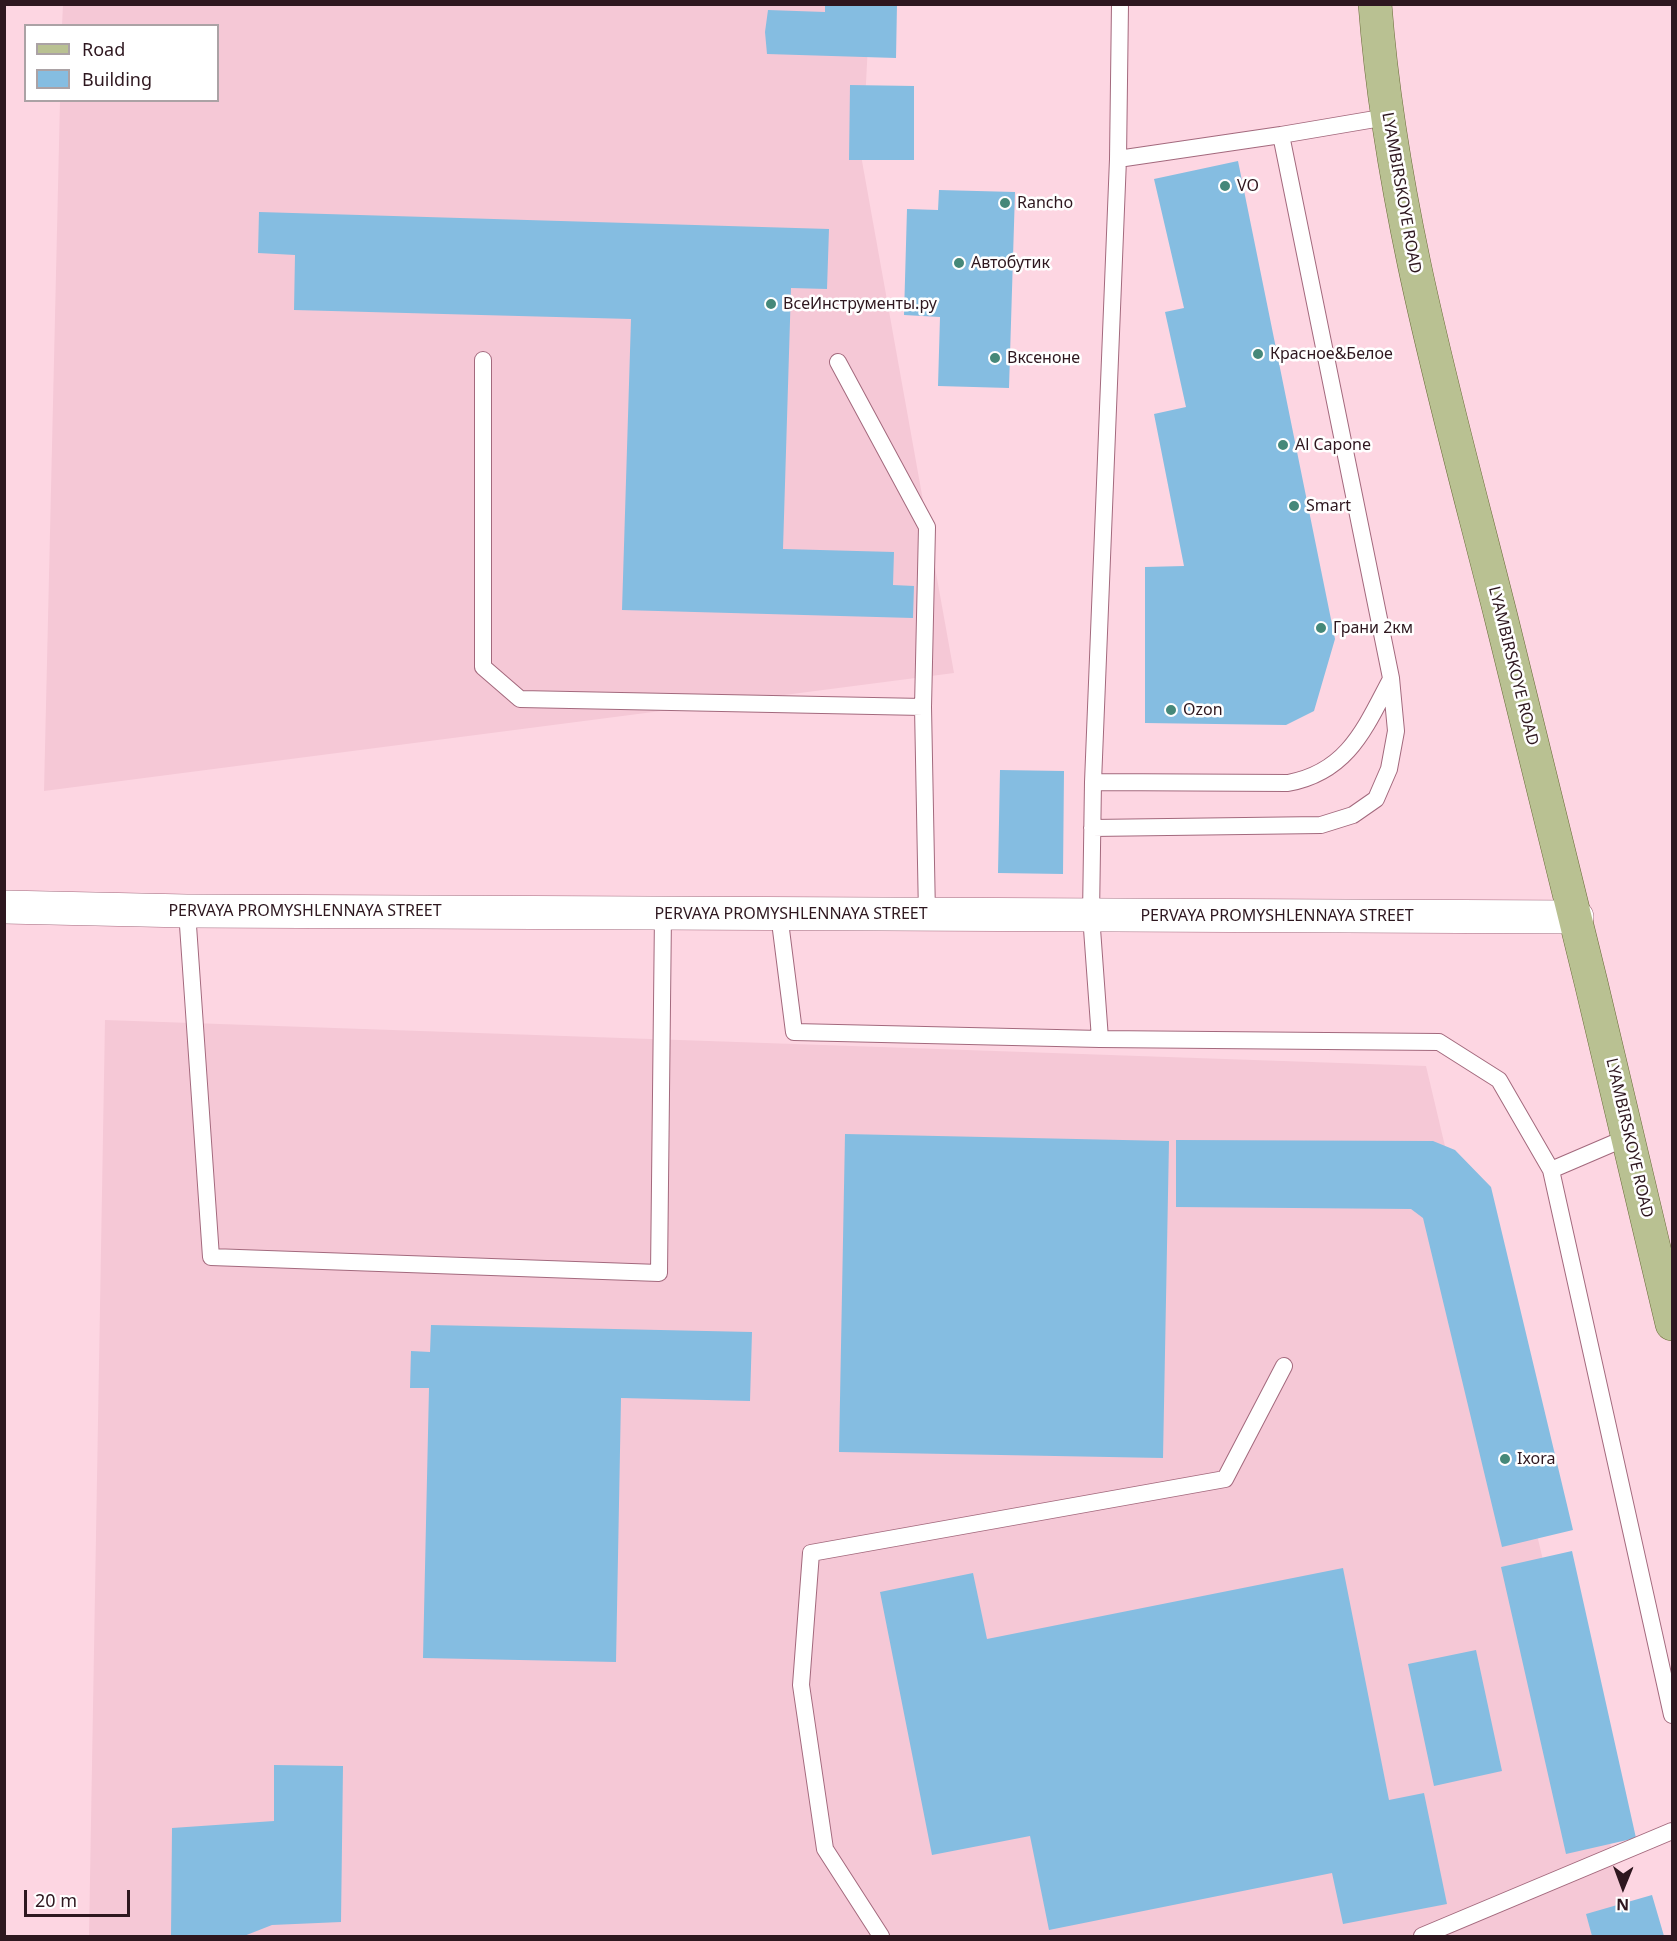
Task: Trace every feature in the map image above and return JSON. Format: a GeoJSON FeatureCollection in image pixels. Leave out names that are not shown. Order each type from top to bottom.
{"type":"FeatureCollection","features":[{"type":"Feature","properties":{"kind":"main road","name":"LYAMBIRSKOYE ROAD"},"geometry":{"type":"LineString","coordinates":[[1375,4],[1396,181],[1425,316],[1577,917],[1672,1324]]}},
{"type":"Feature","properties":{"kind":"street","name":"PERVAYA PROMYSHLENNAYA STREET"},"geometry":{"type":"LineString","coordinates":[[4,906],[663,914],[1577,917]]}},
{"type":"Feature","properties":{"kind":"lane"},"geometry":{"type":"LineString","coordinates":[[1100,1039],[1091,915],[1092,828],[1118,159],[1120,4]]}},
{"type":"Feature","properties":{"kind":"lane"},"geometry":{"type":"LineString","coordinates":[[1118,159],[1387,117]]}},
{"type":"Feature","properties":{"kind":"lane"},"geometry":{"type":"LineString","coordinates":[[1092,828],[1321,825],[1353,815],[1376,799],[1389,769],[1396,731],[1391,678],[1281,135]]}},
{"type":"Feature","properties":{"kind":"lane"},"geometry":{"type":"LineString","coordinates":[[483,360],[483,667],[520,699],[923,707]]}},
{"type":"Feature","properties":{"kind":"lane"},"geometry":{"type":"LineString","coordinates":[[838,362],[927,527],[923,707],[927,915]]}},
{"type":"Feature","properties":{"kind":"lane"},"geometry":{"type":"LineString","coordinates":[[1093,782],[1288,783],[1311,779],[1333,766],[1350,748],[1368,722],[1391,678]]}},
{"type":"Feature","properties":{"kind":"lane"},"geometry":{"type":"LineString","coordinates":[[188,910],[212,1257],[659,1273],[663,914]]}},
{"type":"Feature","properties":{"kind":"lane"},"geometry":{"type":"LineString","coordinates":[[779,914],[794,1032],[1100,1039],[1439,1042],[1499,1080],[1551,1170],[1672,1715]]}},
{"type":"Feature","properties":{"kind":"lane"},"geometry":{"type":"LineString","coordinates":[[1551,1170],[1628,1137]]}},
{"type":"Feature","properties":{"kind":"lane"},"geometry":{"type":"LineString","coordinates":[[881,1936],[825,1849],[801,1685],[811,1553],[1225,1479],[1284,1366]]}},
{"type":"Feature","properties":{"kind":"lane"},"geometry":{"type":"LineString","coordinates":[[1422,1936],[1672,1831]]}},
{"type":"Feature","properties":{"kind":"shaded area"},"geometry":{"type":"Polygon","coordinates":[[[63,5],[870,5],[862,161],[954,673],[44,791],[60,102],[219,102],[219,24],[62,24],[63,5]]]}},
{"type":"Feature","properties":{"kind":"shaded area"},"geometry":{"type":"Polygon","coordinates":[[[105,1020],[1426,1066],[1632,1936],[89,1936],[105,1020]]]}},
{"type":"Feature","properties":{"kind":"building"},"geometry":{"type":"Polygon","coordinates":[[[825,4],[897,4],[896,58],[767,54],[765,32],[768,10],[825,12],[825,4]]]}},
{"type":"Feature","properties":{"kind":"building"},"geometry":{"type":"Polygon","coordinates":[[[850,85],[914,86],[914,160],[849,160],[850,85]]]}},
{"type":"Feature","properties":{"kind":"building"},"geometry":{"type":"Polygon","coordinates":[[[1238,161],[1335,639],[1314,711],[1286,725],[1145,723],[1145,567],[1184,566],[1154,414],[1186,407],[1165,312],[1184,308],[1154,179],[1238,161]]]}},
{"type":"Feature","properties":{"kind":"building","name":"Автобутик"},"geometry":{"type":"Polygon","coordinates":[[[939,190],[1015,192],[1009,388],[938,386],[940,317],[904,315],[907,209],[938,210],[939,190]]]}},
{"type":"Feature","properties":{"kind":"building"},"geometry":{"type":"Polygon","coordinates":[[[259,212],[829,229],[827,289],[791,288],[783,549],[894,552],[893,585],[914,586],[913,618],[622,610],[631,319],[294,310],[295,255],[258,253],[259,212]]]}},
{"type":"Feature","properties":{"kind":"building"},"geometry":{"type":"Polygon","coordinates":[[[1000,770],[1064,771],[1063,874],[998,873],[1000,770]]]}},
{"type":"Feature","properties":{"kind":"building"},"geometry":{"type":"Polygon","coordinates":[[[845,1134],[1169,1141],[1163,1458],[839,1452],[845,1134]]]}},
{"type":"Feature","properties":{"kind":"building"},"geometry":{"type":"Polygon","coordinates":[[[1176,1140],[1433,1141],[1455,1150],[1491,1187],[1573,1530],[1502,1547],[1423,1218],[1411,1209],[1176,1207],[1176,1140]]]}},
{"type":"Feature","properties":{"kind":"building"},"geometry":{"type":"Polygon","coordinates":[[[431,1325],[752,1332],[750,1401],[621,1398],[616,1662],[423,1658],[429,1388],[410,1388],[411,1351],[430,1352],[431,1325]]]}},
{"type":"Feature","properties":{"kind":"building"},"geometry":{"type":"Polygon","coordinates":[[[1572,1551],[1636,1838],[1566,1854],[1501,1567],[1572,1551]]]}},
{"type":"Feature","properties":{"kind":"building"},"geometry":{"type":"Polygon","coordinates":[[[1343,1568],[1389,1800],[1424,1793],[1447,1904],[1343,1924],[1332,1873],[1049,1930],[1030,1836],[932,1855],[880,1592],[973,1573],[987,1639],[1343,1568]]]}},
{"type":"Feature","properties":{"kind":"building"},"geometry":{"type":"Polygon","coordinates":[[[1476,1650],[1502,1771],[1434,1786],[1408,1664],[1476,1650]]]}},
{"type":"Feature","properties":{"kind":"building"},"geometry":{"type":"Polygon","coordinates":[[[274,1765],[343,1766],[341,1922],[272,1925],[244,1936],[171,1936],[172,1828],[274,1821],[274,1765]]]}},
{"type":"Feature","properties":{"kind":"building"},"geometry":{"type":"Polygon","coordinates":[[[1652,1895],[1664,1936],[1592,1936],[1586,1914],[1652,1895]]]}},
{"type":"Feature","properties":{"kind":"place","name":"VO"},"geometry":{"type":"Point","coordinates":[1225,186]}},
{"type":"Feature","properties":{"kind":"place","name":"Rancho"},"geometry":{"type":"Point","coordinates":[1005,203]}},
{"type":"Feature","properties":{"kind":"place","name":"Автобутик"},"geometry":{"type":"Point","coordinates":[959,263]}},
{"type":"Feature","properties":{"kind":"place","name":"ВсеИнструменты.ру"},"geometry":{"type":"Point","coordinates":[771,304]}},
{"type":"Feature","properties":{"kind":"place","name":"Красное&Белое"},"geometry":{"type":"Point","coordinates":[1258,354]}},
{"type":"Feature","properties":{"kind":"place","name":"Вксеноне"},"geometry":{"type":"Point","coordinates":[995,358]}},
{"type":"Feature","properties":{"kind":"place","name":"Al Capone"},"geometry":{"type":"Point","coordinates":[1283,445]}},
{"type":"Feature","properties":{"kind":"place","name":"Smart"},"geometry":{"type":"Point","coordinates":[1294,506]}},
{"type":"Feature","properties":{"kind":"place","name":"Грани 2км"},"geometry":{"type":"Point","coordinates":[1321,628]}},
{"type":"Feature","properties":{"kind":"place","name":"Ozon"},"geometry":{"type":"Point","coordinates":[1171,710]}},
{"type":"Feature","properties":{"kind":"place","name":"Ixora"},"geometry":{"type":"Point","coordinates":[1505,1459]}}]}
